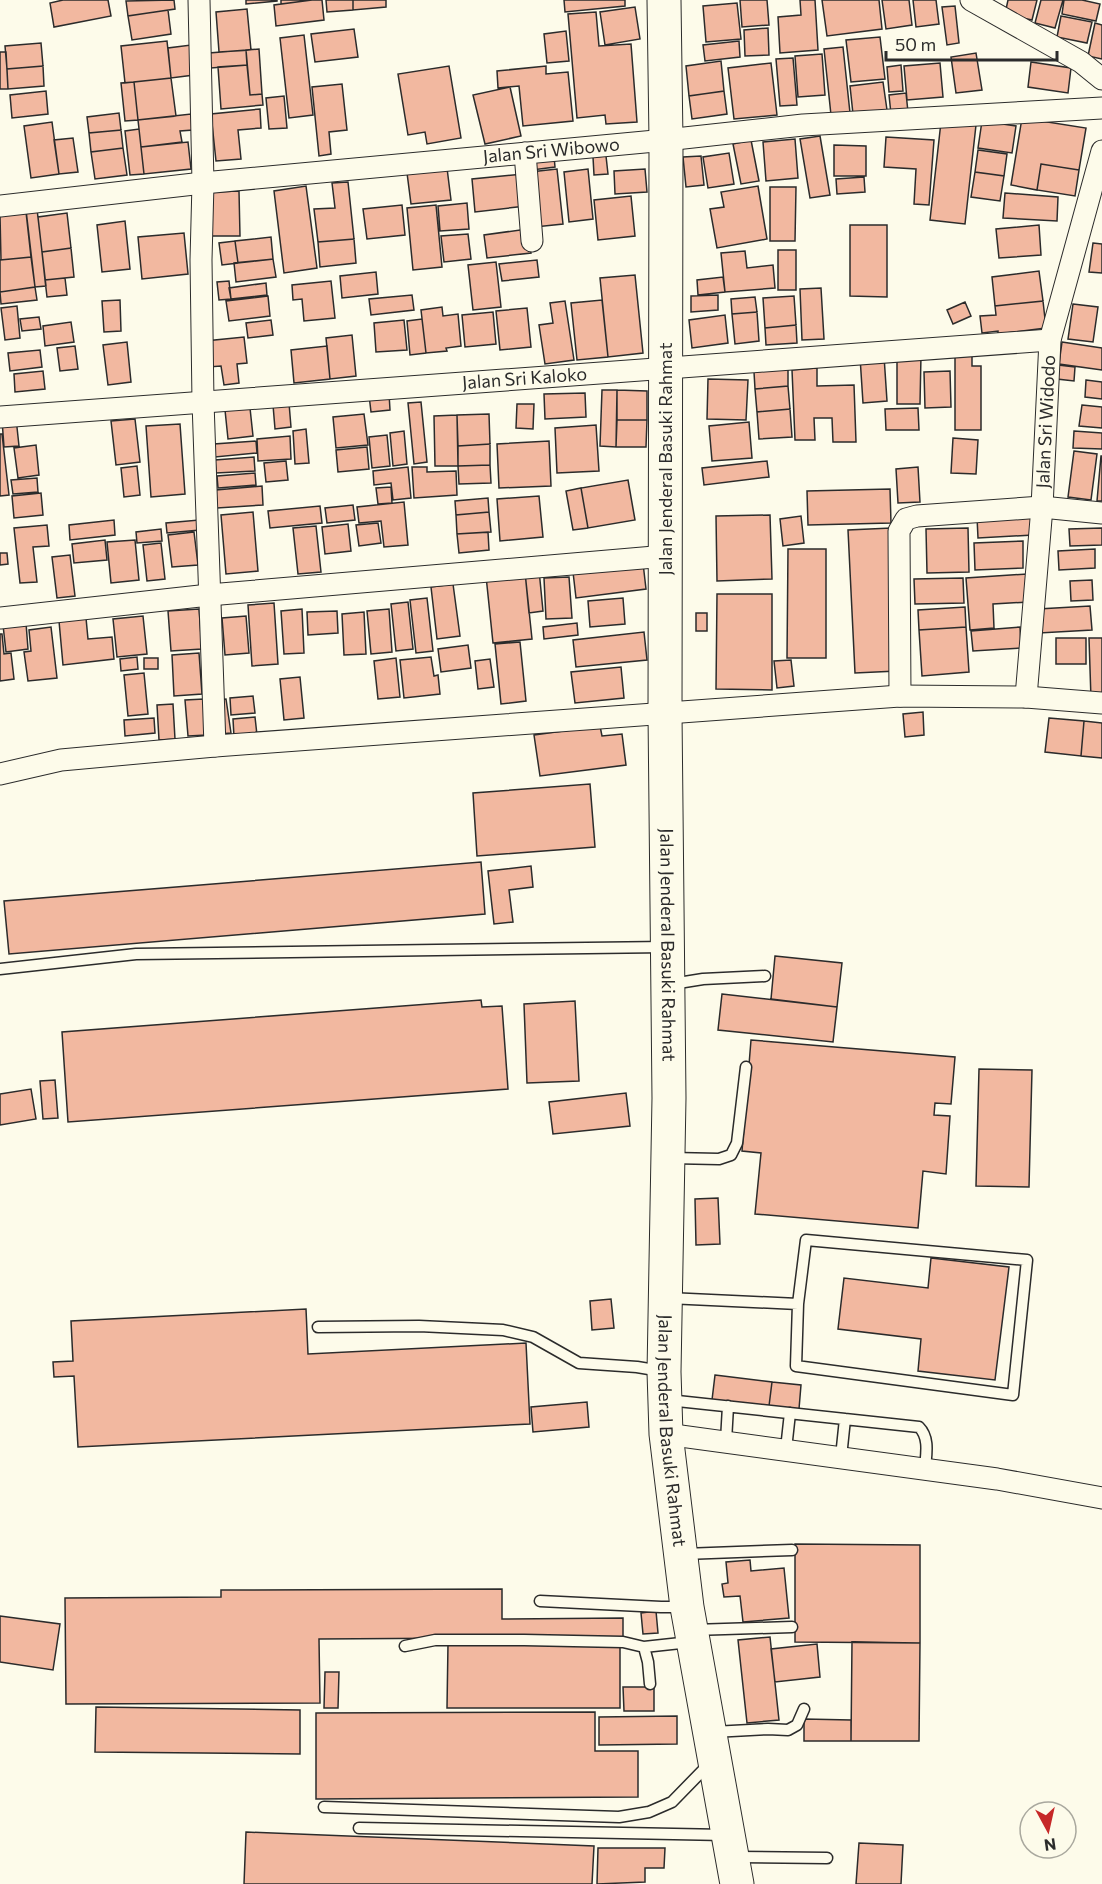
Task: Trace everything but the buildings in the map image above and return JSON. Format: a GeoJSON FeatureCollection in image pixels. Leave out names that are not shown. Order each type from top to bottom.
{"type":"FeatureCollection","features":[{"type":"Feature","properties":{"kind":"highway","name":"Jalan Jenderal Basuki Rahmat"},"geometry":{"type":"LineString","coordinates":[[665,0],[665,713],[669,984],[664,1386],[666,1434],[691,1626],[732,1859]]}},
{"type":"Feature","properties":{"kind":"street"},"geometry":{"type":"LineString","coordinates":[[199,0],[203,183],[201,260],[203,402],[215,746]]}},
{"type":"Feature","properties":{"kind":"street"},"geometry":{"type":"LineString","coordinates":[[971,0],[994,6],[1081,62],[1102,79]]}},
{"type":"Feature","properties":{"kind":"street","name":"Jalan Sri Wibowo"},"geometry":{"type":"LineString","coordinates":[[0,206],[203,183],[804,125],[1102,108]]}},
{"type":"Feature","properties":{"kind":"street","name":"Jalan Sri Widodo"},"geometry":{"type":"LineString","coordinates":[[1026,697],[1042,507],[1050,340],[1102,151]]}},
{"type":"Feature","properties":{"kind":"street"},"geometry":{"type":"LineString","coordinates":[[525,153],[532,241]]}},
{"type":"Feature","properties":{"kind":"street","name":"Jalan Sri Kaloko"},"geometry":{"type":"LineString","coordinates":[[0,417],[1050,340]]}},
{"type":"Feature","properties":{"kind":"street"},"geometry":{"type":"LineString","coordinates":[[900,696],[899,531],[906,519],[917,516],[1042,507],[1102,513]]}},
{"type":"Feature","properties":{"kind":"street"},"geometry":{"type":"LineString","coordinates":[[0,618],[209,595],[666,556]]}},
{"type":"Feature","properties":{"kind":"street"},"geometry":{"type":"LineString","coordinates":[[0,774],[61,760],[215,746],[900,696],[1026,697],[1102,703]]}},
{"type":"Feature","properties":{"kind":"street"},"geometry":{"type":"LineString","coordinates":[[666,1434],[997,1479],[1102,1498]]}},
{"type":"Feature","properties":{"kind":"lane"},"geometry":{"type":"LineString","coordinates":[[0,969],[136,954],[669,947]]}},
{"type":"Feature","properties":{"kind":"lane"},"geometry":{"type":"LineString","coordinates":[[669,984],[703,979],[765,976]]}},
{"type":"Feature","properties":{"kind":"lane"},"geometry":{"type":"LineString","coordinates":[[667,1158],[719,1158],[731,1155],[737,1143],[746,1067]]}},
{"type":"Feature","properties":{"kind":"lane"},"geometry":{"type":"LineString","coordinates":[[806,1240],[1027,1260],[1013,1395],[796,1366],[798,1304],[806,1240]]}},
{"type":"Feature","properties":{"kind":"lane"},"geometry":{"type":"LineString","coordinates":[[665,1298],[798,1304]]}},
{"type":"Feature","properties":{"kind":"lane"},"geometry":{"type":"LineString","coordinates":[[318,1327],[419,1326],[503,1330],[533,1337],[579,1363],[637,1367],[664,1386],[728,1406],[919,1427],[927,1440],[925,1469]]}},
{"type":"Feature","properties":{"kind":"lane"},"geometry":{"type":"LineString","coordinates":[[726,1441],[728,1406]]}},
{"type":"Feature","properties":{"kind":"lane"},"geometry":{"type":"LineString","coordinates":[[786,1449],[790,1413]]}},
{"type":"Feature","properties":{"kind":"lane"},"geometry":{"type":"LineString","coordinates":[[841,1457],[845,1419]]}},
{"type":"Feature","properties":{"kind":"lane"},"geometry":{"type":"LineString","coordinates":[[681,1555],[792,1550]]}},
{"type":"Feature","properties":{"kind":"lane"},"geometry":{"type":"LineString","coordinates":[[540,1601],[661,1607],[691,1626]]}},
{"type":"Feature","properties":{"kind":"lane"},"geometry":{"type":"LineString","coordinates":[[405,1646],[435,1640],[524,1640],[623,1642],[644,1647],[691,1626],[792,1628]]}},
{"type":"Feature","properties":{"kind":"lane"},"geometry":{"type":"LineString","coordinates":[[644,1647],[650,1684]]}},
{"type":"Feature","properties":{"kind":"lane"},"geometry":{"type":"LineString","coordinates":[[324,1807],[620,1816],[649,1812],[672,1802],[712,1745],[742,1732],[768,1729],[788,1730],[797,1725],[804,1709]]}},
{"type":"Feature","properties":{"kind":"lane"},"geometry":{"type":"LineString","coordinates":[[359,1828],[732,1859],[827,1858]]}}]}
